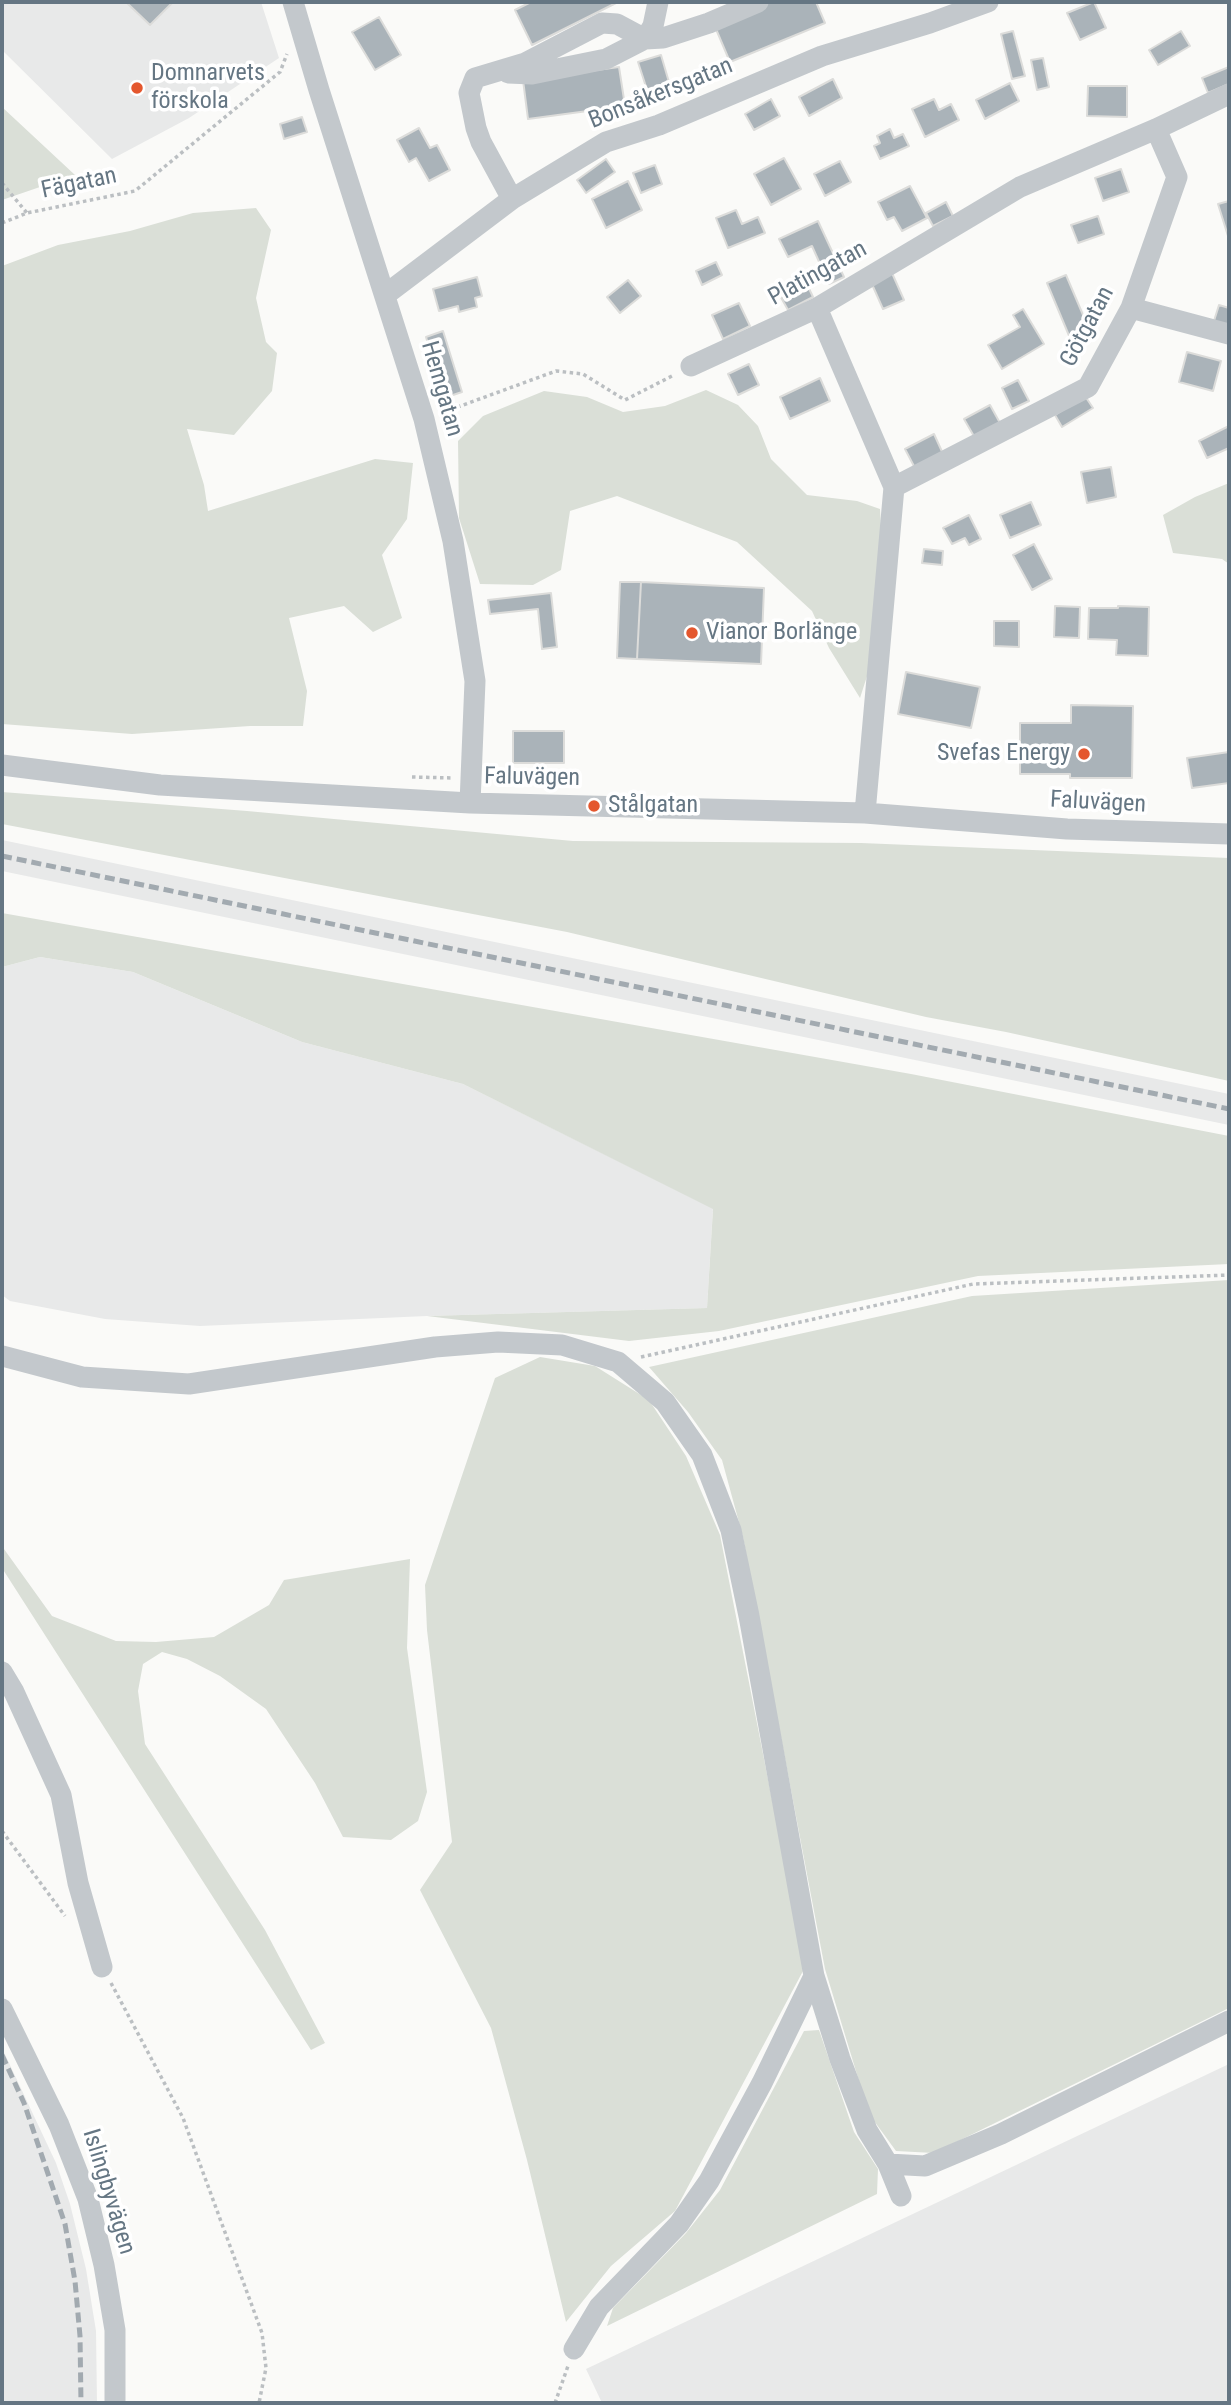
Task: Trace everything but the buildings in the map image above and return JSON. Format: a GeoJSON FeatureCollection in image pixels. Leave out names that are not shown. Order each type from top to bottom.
{"type":"FeatureCollection","features":[{"type":"Feature","properties":{"kind":"street","name":"Hemgatan"},"geometry":{"type":"LineString","coordinates":[[293,2],[424,419],[453,541],[475,681],[470,803]]}},
{"type":"Feature","properties":{"kind":"street"},"geometry":{"type":"LineString","coordinates":[[646,38],[653,26],[658,2]]}},
{"type":"Feature","properties":{"kind":"street"},"geometry":{"type":"LineString","coordinates":[[498,73],[532,74],[594,64],[646,38],[663,37],[709,23],[758,2]]}},
{"type":"Feature","properties":{"kind":"street","name":"Bonsåkersgatan"},"geometry":{"type":"LineString","coordinates":[[385,295],[512,199],[606,142],[659,125],[822,56],[988,2]]}},
{"type":"Feature","properties":{"kind":"street"},"geometry":{"type":"LineString","coordinates":[[512,199],[476,128],[469,93],[475,78],[525,63],[602,23],[617,24],[646,38]]}},
{"type":"Feature","properties":{"kind":"street","name":"Platingatan"},"geometry":{"type":"LineString","coordinates":[[691,366],[817,308],[1020,187],[1156,130],[1229,94]]}},
{"type":"Feature","properties":{"kind":"street","name":"Götgatan"},"geometry":{"type":"LineString","coordinates":[[894,486],[1088,387],[1131,308],[1177,177],[1156,130]]}},
{"type":"Feature","properties":{"kind":"street"},"geometry":{"type":"LineString","coordinates":[[817,308],[894,486],[865,813]]}},
{"type":"Feature","properties":{"kind":"street"},"geometry":{"type":"LineString","coordinates":[[1131,308],[1229,334]]}},
{"type":"Feature","properties":{"kind":"street","name":"Faluvägen"},"geometry":{"type":"LineString","coordinates":[[2,765],[160,785],[470,803],[865,813],[1067,829],[1229,834]]}},
{"type":"Feature","properties":{"kind":"street"},"geometry":{"type":"LineString","coordinates":[[2,1356],[82,1377],[189,1384],[435,1347],[498,1342],[562,1345],[618,1362],[665,1402],[702,1455],[731,1530],[754,1642],[814,1976],[840,2059],[867,2130],[888,2164],[901,2196]]}},
{"type":"Feature","properties":{"kind":"street"},"geometry":{"type":"LineString","coordinates":[[2,1672],[14,1692],[61,1795],[78,1884],[102,1967]]}},
{"type":"Feature","properties":{"kind":"street"},"geometry":{"type":"LineString","coordinates":[[574,2349],[599,2307],[680,2224],[709,2181],[762,2083],[814,1976]]}},
{"type":"Feature","properties":{"kind":"street","name":"Islingbyvägen"},"geometry":{"type":"LineString","coordinates":[[2,2009],[74,2157],[88,2199],[104,2265],[115,2330],[115,2403]]}},
{"type":"Feature","properties":{"kind":"street"},"geometry":{"type":"LineString","coordinates":[[888,2164],[925,2166],[1001,2134],[1229,2021]]}},
{"type":"Feature","properties":{"kind":"path","name":"Fägatan"},"geometry":{"type":"LineString","coordinates":[[2,223],[27,212],[135,191],[280,72],[300,23]]}},
{"type":"Feature","properties":{"kind":"path"},"geometry":{"type":"LineString","coordinates":[[2,183],[27,212]]}},
{"type":"Feature","properties":{"kind":"path"},"geometry":{"type":"LineString","coordinates":[[424,419],[556,371],[583,374],[625,400],[691,366]]}},
{"type":"Feature","properties":{"kind":"path"},"geometry":{"type":"LineString","coordinates":[[618,1362],[973,1284],[1229,1275]]}},
{"type":"Feature","properties":{"kind":"path"},"geometry":{"type":"LineString","coordinates":[[2,1831],[71,1925]]}},
{"type":"Feature","properties":{"kind":"path"},"geometry":{"type":"LineString","coordinates":[[102,1967],[183,2118],[262,2333],[266,2368],[259,2403]]}},
{"type":"Feature","properties":{"kind":"path"},"geometry":{"type":"LineString","coordinates":[[555,2403],[574,2349]]}},
{"type":"Feature","properties":{"kind":"shaded area","name":"Domnarvets förskola"},"geometry":{"type":"Polygon","coordinates":[[[2,2],[261,2],[279,58],[189,118],[112,159],[2,50],[2,2]]]}},
{"type":"Feature","properties":{"kind":"shaded area"},"geometry":{"type":"Polygon","coordinates":[[[2,107],[75,175],[2,200],[2,107]]]}},
{"type":"Feature","properties":{"kind":"shaded area"},"geometry":{"type":"Polygon","coordinates":[[[256,208],[271,230],[256,298],[266,342],[277,353],[272,391],[234,435],[187,429],[204,485],[208,511],[375,459],[413,463],[407,519],[382,555],[402,618],[373,632],[344,606],[289,618],[307,691],[303,726],[250,726],[132,734],[2,724],[2,266],[58,245],[130,231],[193,213],[256,208]]]}},
{"type":"Feature","properties":{"kind":"shaded area"},"geometry":{"type":"Polygon","coordinates":[[[706,390],[738,405],[758,426],[771,459],[807,495],[857,501],[880,509],[882,545],[870,667],[860,698],[829,648],[812,611],[737,542],[617,496],[570,511],[561,570],[533,585],[480,584],[459,518],[458,441],[483,416],[544,391],[587,397],[623,412],[665,406],[706,390]]]}},
{"type":"Feature","properties":{"kind":"shaded area"},"geometry":{"type":"Polygon","coordinates":[[[1229,483],[1229,564],[1222,559],[1173,553],[1163,515],[1195,497],[1229,483]]]}},
{"type":"Feature","properties":{"kind":"shaded area"},"geometry":{"type":"Polygon","coordinates":[[[2,792],[573,841],[861,843],[1229,858],[1229,1081],[926,1017],[567,932],[2,824],[2,792]]]}},
{"type":"Feature","properties":{"kind":"shaded area"},"geometry":{"type":"Polygon","coordinates":[[[2,840],[1229,1094],[1229,1125],[2,871],[2,840]]]}},
{"type":"Feature","properties":{"kind":"shaded area"},"geometry":{"type":"Polygon","coordinates":[[[2,913],[911,1074],[1229,1136],[1229,1264],[978,1276],[719,1331],[629,1341],[427,1316],[707,1308],[713,1209],[463,1084],[302,1042],[133,972],[40,957],[2,967],[2,913]]]}},
{"type":"Feature","properties":{"kind":"shaded area"},"geometry":{"type":"Polygon","coordinates":[[[40,957],[133,972],[302,1042],[463,1084],[713,1208],[707,1308],[200,1326],[105,1319],[10,1301],[2,1295],[2,967],[40,957]]]}},
{"type":"Feature","properties":{"kind":"shaded area"},"geometry":{"type":"Polygon","coordinates":[[[1229,1280],[1229,2008],[934,2153],[896,2151],[869,2114],[825,1969],[743,1537],[722,1460],[688,1412],[649,1367],[972,1296],[1229,1280]]]}},
{"type":"Feature","properties":{"kind":"shaded area"},"geometry":{"type":"Polygon","coordinates":[[[540,1357],[595,1366],[649,1400],[686,1456],[720,1535],[799,1937],[803,1971],[675,2211],[611,2266],[566,2322],[527,2160],[491,2028],[420,1890],[452,1842],[427,1630],[425,1585],[495,1378],[540,1357]]]}},
{"type":"Feature","properties":{"kind":"shaded area"},"geometry":{"type":"Polygon","coordinates":[[[4,1549],[52,1616],[116,1641],[156,1642],[214,1637],[269,1605],[284,1580],[410,1559],[407,1648],[427,1792],[418,1821],[391,1840],[343,1837],[315,1783],[266,1709],[220,1676],[187,1659],[162,1652],[143,1664],[138,1691],[145,1744],[265,1930],[325,2043],[311,2050],[2,1568],[4,1549]]]}},
{"type":"Feature","properties":{"kind":"shaded area"},"geometry":{"type":"Polygon","coordinates":[[[819,2030],[854,2132],[878,2169],[877,2194],[607,2326],[613,2308],[686,2233],[720,2190],[804,2031],[819,2030]]]}},
{"type":"Feature","properties":{"kind":"shaded area"},"geometry":{"type":"Polygon","coordinates":[[[2,2048],[56,2163],[70,2204],[86,2269],[96,2331],[97,2403],[2,2403],[2,2048]]]}},
{"type":"Feature","properties":{"kind":"shaded area"},"geometry":{"type":"Polygon","coordinates":[[[1229,2064],[1229,2403],[602,2403],[586,2369],[1229,2064]]]}},
{"type":"Feature","properties":{"kind":"railway"},"geometry":{"type":"LineString","coordinates":[[2,856],[1229,1109]]}},
{"type":"Feature","properties":{"kind":"railway"},"geometry":{"type":"LineString","coordinates":[[2,2055],[24,2103],[65,2224],[75,2281],[80,2336],[81,2403]]}},
{"type":"Feature","properties":{"kind":"place","name":"Domnarvets förskola"},"geometry":{"type":"Point","coordinates":[137,88]}},
{"type":"Feature","properties":{"kind":"place","name":"Vianor Borlänge"},"geometry":{"type":"Point","coordinates":[692,633]}},
{"type":"Feature","properties":{"kind":"place","name":"Svefas Energy"},"geometry":{"type":"Point","coordinates":[1084,754]}},
{"type":"Feature","properties":{"kind":"place","name":"Stålgatan"},"geometry":{"type":"Point","coordinates":[594,806]}}]}
